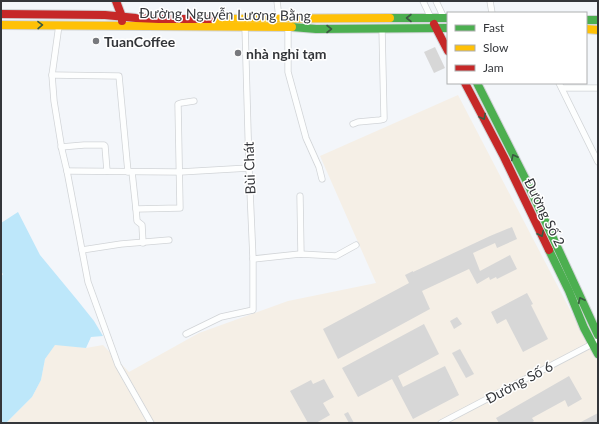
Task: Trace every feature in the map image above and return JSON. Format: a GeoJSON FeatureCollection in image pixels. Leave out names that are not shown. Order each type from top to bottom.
{"type":"FeatureCollection","features":[{"type":"Feature","properties":{"kind":"main road"},"geometry":{"type":"LineString","coordinates":[[116,1],[122,17],[122,26]]}},
{"type":"Feature","properties":{"kind":"main road","name":"Đường Nguyễn Lương Bằng"},"geometry":{"type":"LineString","coordinates":[[1,14],[106,15],[159,19],[446,18]]}},
{"type":"Feature","properties":{"kind":"main road"},"geometry":{"type":"LineString","coordinates":[[431,18],[447,50]]}},
{"type":"Feature","properties":{"kind":"main road"},"geometry":{"type":"LineString","coordinates":[[587,20],[598,20]]}},
{"type":"Feature","properties":{"kind":"main road","name":"Đường Nguyễn Lương Bằng"},"geometry":{"type":"LineString","coordinates":[[1,25],[245,26],[316,29],[447,27]]}},
{"type":"Feature","properties":{"kind":"main road"},"geometry":{"type":"LineString","coordinates":[[587,29],[598,30]]}},
{"type":"Feature","properties":{"kind":"main road","name":"Đường Số 2"},"geometry":{"type":"LineString","coordinates":[[466,84],[518,185],[569,291],[584,328],[595,342],[598,354]]}},
{"type":"Feature","properties":{"kind":"main road","name":"Đường Số 2"},"geometry":{"type":"LineString","coordinates":[[478,84],[526,181],[598,335]]}},
{"type":"Feature","properties":{"kind":"main road"},"geometry":{"type":"LineString","coordinates":[[518,185],[526,181]]}},
{"type":"Feature","properties":{"kind":"street"},"geometry":{"type":"LineString","coordinates":[[277,1],[279,18]]}},
{"type":"Feature","properties":{"kind":"street"},"geometry":{"type":"LineString","coordinates":[[423,1],[431,18]]}},
{"type":"Feature","properties":{"kind":"street"},"geometry":{"type":"LineString","coordinates":[[436,1],[446,18]]}},
{"type":"Feature","properties":{"kind":"street"},"geometry":{"type":"LineString","coordinates":[[490,1],[492,12]]}},
{"type":"Feature","properties":{"kind":"street"},"geometry":{"type":"LineString","coordinates":[[59,25],[52,75],[54,101],[88,282],[118,365],[151,423]]}},
{"type":"Feature","properties":{"kind":"street","name":"Bùi Chát"},"geometry":{"type":"LineString","coordinates":[[186,334],[221,318],[253,310],[245,26]]}},
{"type":"Feature","properties":{"kind":"street"},"geometry":{"type":"LineString","coordinates":[[288,27],[288,72],[306,138],[319,167],[322,179]]}},
{"type":"Feature","properties":{"kind":"street"},"geometry":{"type":"LineString","coordinates":[[352,124],[384,119],[382,29]]}},
{"type":"Feature","properties":{"kind":"street"},"geometry":{"type":"LineString","coordinates":[[52,75],[119,76],[130,172],[136,209],[136,220],[142,225],[143,242]]}},
{"type":"Feature","properties":{"kind":"street"},"geometry":{"type":"LineString","coordinates":[[598,88],[560,86],[598,162]]}},
{"type":"Feature","properties":{"kind":"street"},"geometry":{"type":"LineString","coordinates":[[136,209],[180,208],[178,104],[194,101]]}},
{"type":"Feature","properties":{"kind":"street"},"geometry":{"type":"LineString","coordinates":[[62,148],[84,145],[104,145],[107,171]]}},
{"type":"Feature","properties":{"kind":"street"},"geometry":{"type":"LineString","coordinates":[[67,171],[180,172],[249,168]]}},
{"type":"Feature","properties":{"kind":"street"},"geometry":{"type":"LineString","coordinates":[[300,196],[301,254]]}},
{"type":"Feature","properties":{"kind":"street"},"geometry":{"type":"LineString","coordinates":[[82,250],[121,244],[169,240]]}},
{"type":"Feature","properties":{"kind":"street"},"geometry":{"type":"LineString","coordinates":[[252,259],[301,254],[336,256],[356,244]]}},
{"type":"Feature","properties":{"kind":"street","name":"Đường Số 6"},"geometry":{"type":"LineString","coordinates":[[441,423],[595,342]]}},
{"type":"Feature","properties":{"kind":"shaded area"},"geometry":{"type":"Polygon","coordinates":[[[458,95],[590,348],[598,344],[598,423],[6,423],[32,397],[41,380],[45,359],[55,344],[86,348],[103,345],[129,372],[199,333],[288,301],[376,283],[320,156],[458,95]]]}},
{"type":"Feature","properties":{"kind":"water"},"geometry":{"type":"Polygon","coordinates":[[[18,212],[40,255],[94,321],[103,336],[91,337],[86,348],[55,345],[45,359],[41,380],[32,397],[6,423],[1,423],[1,277],[3,274],[1,272],[1,223],[18,212]]]}},
{"type":"Feature","properties":{"kind":"building"},"geometry":{"type":"Polygon","coordinates":[[[435,47],[445,68],[434,73],[424,52],[435,47]]]}},
{"type":"Feature","properties":{"kind":"building"},"geometry":{"type":"Polygon","coordinates":[[[512,227],[517,239],[497,248],[495,243],[473,253],[480,271],[510,255],[517,269],[497,279],[496,277],[490,280],[489,277],[477,284],[469,269],[422,291],[430,309],[338,359],[323,329],[409,283],[405,275],[512,227]]]}},
{"type":"Feature","properties":{"kind":"building"},"geometry":{"type":"Polygon","coordinates":[[[527,293],[533,304],[531,305],[548,339],[523,352],[506,319],[497,324],[491,312],[527,293]]]}},
{"type":"Feature","properties":{"kind":"building"},"geometry":{"type":"Polygon","coordinates":[[[457,317],[462,324],[454,329],[450,321],[457,317]]]}},
{"type":"Feature","properties":{"kind":"building"},"geometry":{"type":"Polygon","coordinates":[[[424,324],[439,354],[398,376],[403,387],[445,366],[459,395],[413,419],[392,379],[358,397],[342,368],[424,324]]]}},
{"type":"Feature","properties":{"kind":"building"},"geometry":{"type":"Polygon","coordinates":[[[460,349],[474,374],[466,378],[452,353],[460,349]]]}},
{"type":"Feature","properties":{"kind":"building"},"geometry":{"type":"Polygon","coordinates":[[[569,376],[582,399],[568,407],[565,400],[532,418],[534,421],[531,423],[499,423],[496,418],[569,376]]]}},
{"type":"Feature","properties":{"kind":"building"},"geometry":{"type":"Polygon","coordinates":[[[324,379],[334,397],[323,403],[330,415],[316,423],[308,423],[290,391],[311,380],[313,384],[324,379]]]}},
{"type":"Feature","properties":{"kind":"building"},"geometry":{"type":"Polygon","coordinates":[[[348,412],[354,423],[349,423],[344,414],[348,412]]]}},
{"type":"Feature","properties":{"kind":"building"},"geometry":{"type":"Polygon","coordinates":[[[598,413],[598,423],[579,423],[598,413]]]}},
{"type":"Feature","properties":{"kind":"traffic: fast"},"geometry":{"type":"LineString","coordinates":[[390,18],[447,18]]}},
{"type":"Feature","properties":{"kind":"traffic: fast"},"geometry":{"type":"LineString","coordinates":[[587,20],[598,20]]}},
{"type":"Feature","properties":{"kind":"traffic: fast"},"geometry":{"type":"LineString","coordinates":[[292,27],[316,29],[447,28]]}},
{"type":"Feature","properties":{"kind":"traffic: fast"},"geometry":{"type":"LineString","coordinates":[[478,84],[528,184],[598,335]]}},
{"type":"Feature","properties":{"kind":"traffic: fast"},"geometry":{"type":"LineString","coordinates":[[549,250],[569,291],[584,328],[598,354]]}},
{"type":"Feature","properties":{"kind":"traffic: slow"},"geometry":{"type":"LineString","coordinates":[[212,19],[390,18]]}},
{"type":"Feature","properties":{"kind":"traffic: slow"},"geometry":{"type":"LineString","coordinates":[[1,25],[292,27]]}},
{"type":"Feature","properties":{"kind":"traffic: slow"},"geometry":{"type":"LineString","coordinates":[[587,29],[598,30]]}},
{"type":"Feature","properties":{"kind":"traffic: jam"},"geometry":{"type":"LineString","coordinates":[[116,1],[122,21]]}},
{"type":"Feature","properties":{"kind":"traffic: jam"},"geometry":{"type":"LineString","coordinates":[[1,14],[105,15],[159,19],[212,19]]}},
{"type":"Feature","properties":{"kind":"traffic: jam"},"geometry":{"type":"LineString","coordinates":[[434,24],[447,49]]}},
{"type":"Feature","properties":{"kind":"traffic: jam"},"geometry":{"type":"LineString","coordinates":[[466,84],[504,157],[549,250]]}},
{"type":"Feature","properties":{"kind":"place","name":"TuanCoffee"},"geometry":{"type":"Point","coordinates":[96,41]}},
{"type":"Feature","properties":{"kind":"place","name":"nhà nghỉ tạm"},"geometry":{"type":"Point","coordinates":[238,53]}}]}
